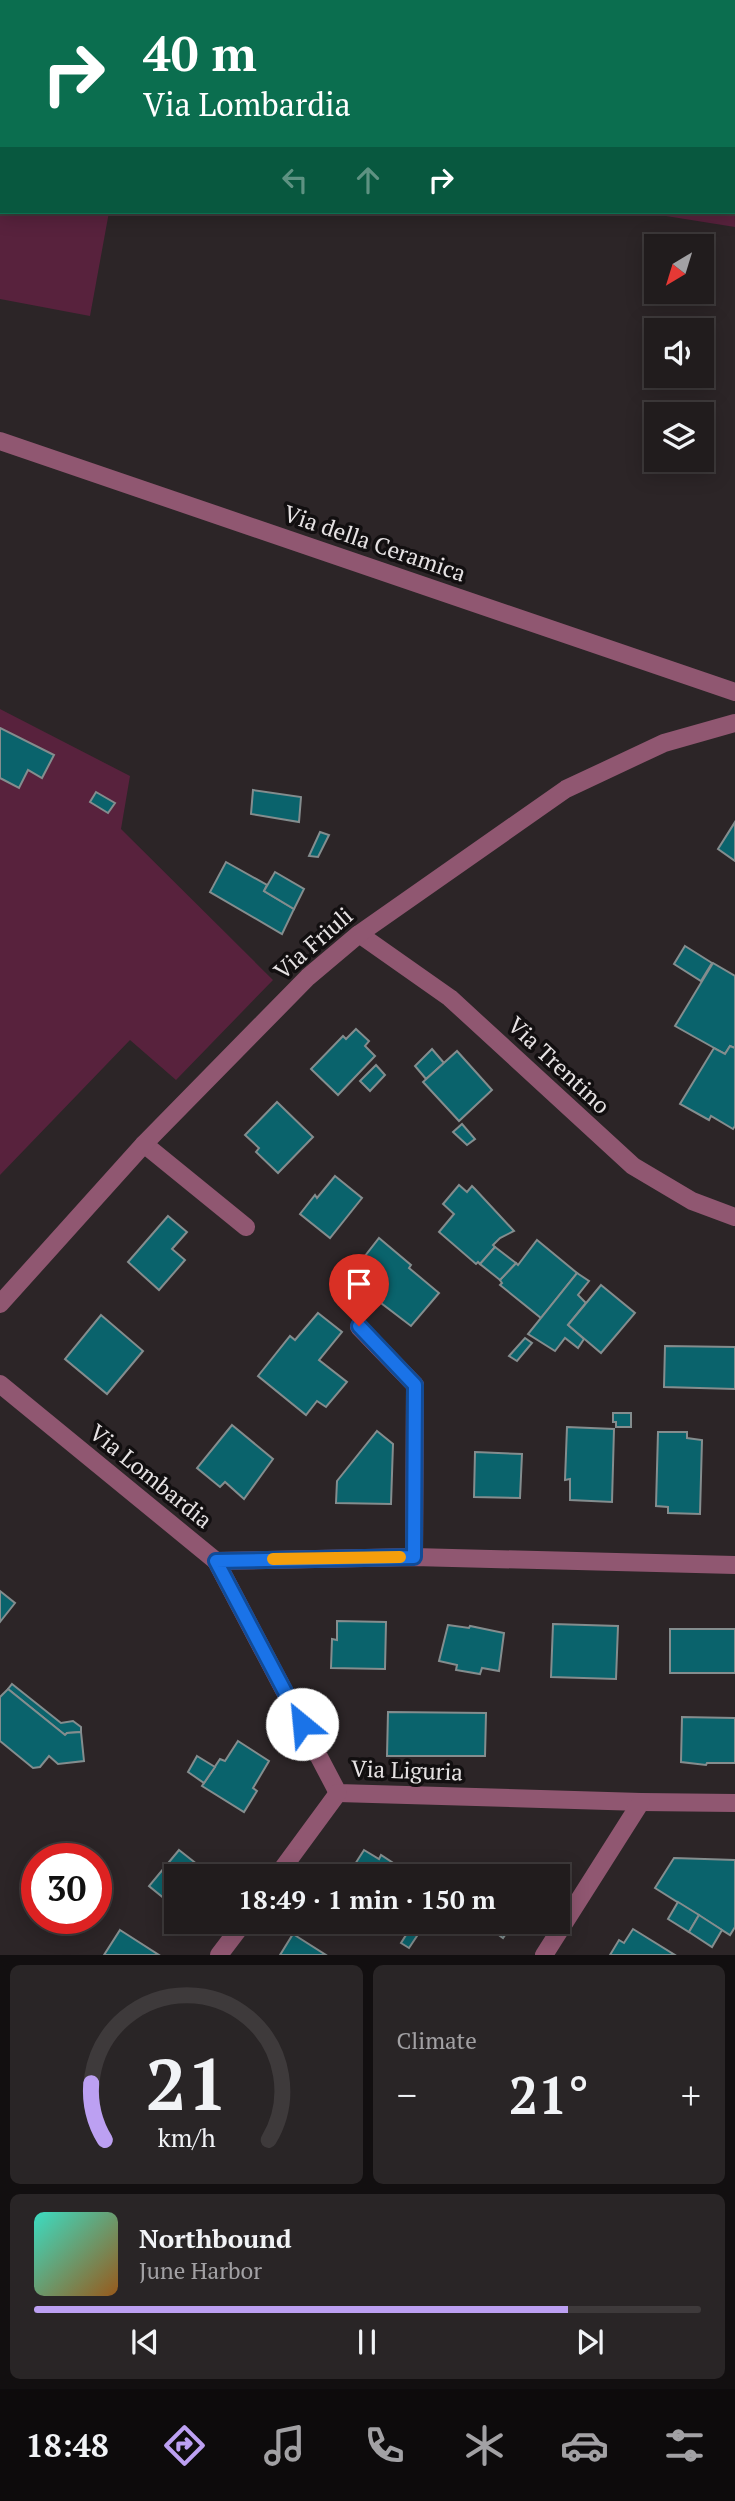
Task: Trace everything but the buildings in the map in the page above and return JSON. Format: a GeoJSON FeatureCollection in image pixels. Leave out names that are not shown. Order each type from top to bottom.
{"type":"FeatureCollection","features":[{"type":"Feature","properties":{"kind":"street","name":"Via della Ceramica"},"geometry":{"type":"LineString","coordinates":[[0,441],[735,692]]}},
{"type":"Feature","properties":{"kind":"street","name":"Via Friuli"},"geometry":{"type":"LineString","coordinates":[[0,1304],[144,1144],[307,977],[359,934],[566,789],[664,743],[735,723]]}},
{"type":"Feature","properties":{"kind":"street","name":"Via Trentino"},"geometry":{"type":"LineString","coordinates":[[359,934],[450,998],[633,1166],[692,1201],[735,1217]]}},
{"type":"Feature","properties":{"kind":"street"},"geometry":{"type":"LineString","coordinates":[[144,1144],[246,1227]]}},
{"type":"Feature","properties":{"kind":"street"},"geometry":{"type":"LineString","coordinates":[[359,1326],[415,1385],[414,1557]]}},
{"type":"Feature","properties":{"kind":"street","name":"Via Lombardia"},"geometry":{"type":"LineString","coordinates":[[0,1384],[216,1561],[414,1557],[735,1565]]}},
{"type":"Feature","properties":{"kind":"street","name":"Via Liguria"},"geometry":{"type":"LineString","coordinates":[[216,1561],[338,1793],[735,1803]]}},
{"type":"Feature","properties":{"kind":"street"},"geometry":{"type":"LineString","coordinates":[[286,1864],[338,1793]]}},
{"type":"Feature","properties":{"kind":"street"},"geometry":{"type":"LineString","coordinates":[[544,1955],[641,1802]]}},
{"type":"Feature","properties":{"kind":"street"},"geometry":{"type":"LineString","coordinates":[[219,1955],[235,1934]]}},
{"type":"Feature","properties":{"kind":"shaded area"},"geometry":{"type":"Polygon","coordinates":[[[0,214],[109,214],[90,316],[0,299],[0,214]]]}},
{"type":"Feature","properties":{"kind":"shaded area"},"geometry":{"type":"Polygon","coordinates":[[[654,214],[735,214],[735,227],[654,214]]]}},
{"type":"Feature","properties":{"kind":"shaded area"},"geometry":{"type":"Polygon","coordinates":[[[0,709],[130,776],[121,829],[273,980],[176,1080],[130,1040],[0,1175],[0,709]]]}},
{"type":"Feature","properties":{"kind":"slow traffic"},"geometry":{"type":"LineString","coordinates":[[273,1559],[400,1557]]}},
{"type":"Feature","properties":{"kind":"route"},"geometry":{"type":"LineString","coordinates":[[302,1724],[216,1561],[414,1557],[415,1385],[359,1326]]}}]}
